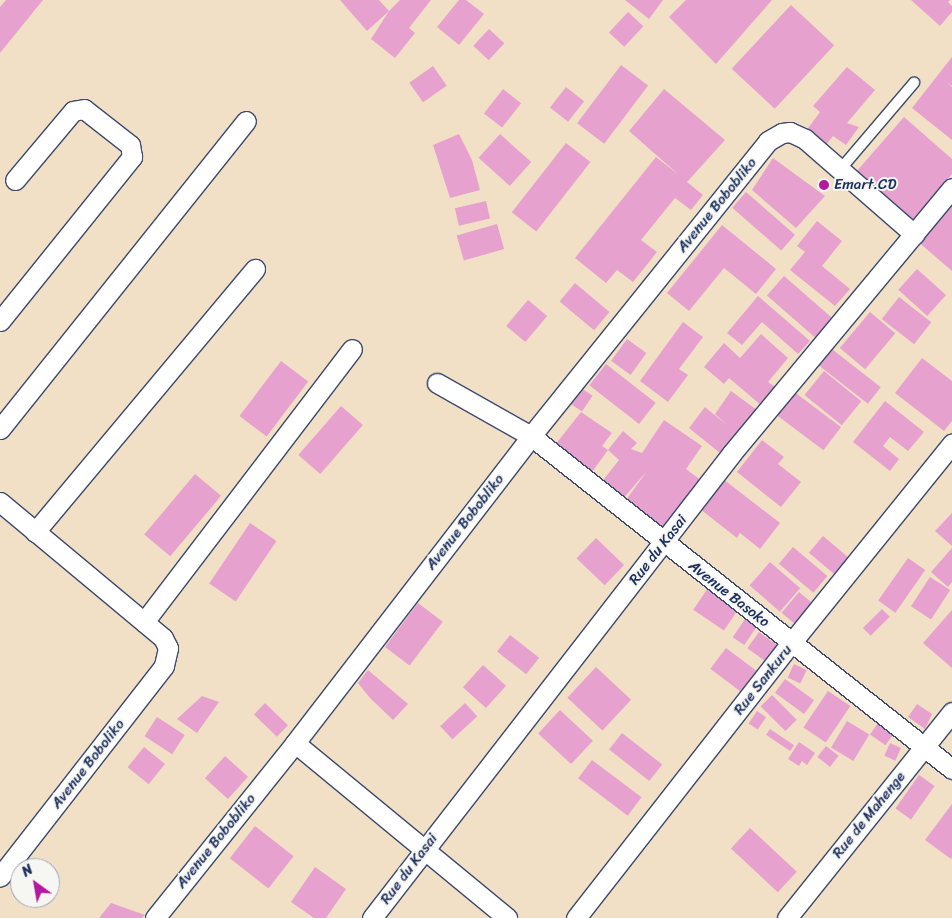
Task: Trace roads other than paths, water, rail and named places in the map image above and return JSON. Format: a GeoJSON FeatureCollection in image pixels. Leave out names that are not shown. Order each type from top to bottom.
{"type":"FeatureCollection","features":[{"type":"Feature","properties":{"kind":"street"},"geometry":{"type":"LineString","coordinates":[[0,321],[132,157],[130,145],[84,109],[73,110],[15,180]]}},
{"type":"Feature","properties":{"kind":"street"},"geometry":{"type":"LineString","coordinates":[[0,429],[246,122]]}},
{"type":"Feature","properties":{"kind":"street","name":"Avenue Bobobliko"},"geometry":{"type":"LineString","coordinates":[[155,918],[295,743],[531,436],[768,141],[782,133],[790,132],[805,139],[839,171]]}},
{"type":"Feature","properties":{"kind":"street"},"geometry":{"type":"LineString","coordinates":[[839,171],[914,234]]}},
{"type":"Feature","properties":{"kind":"street","name":"Rue du Kasai"},"geometry":{"type":"LineString","coordinates":[[372,918],[738,446],[952,188]]}},
{"type":"Feature","properties":{"kind":"street"},"geometry":{"type":"LineString","coordinates":[[36,532],[256,270]]}},
{"type":"Feature","properties":{"kind":"street"},"geometry":{"type":"LineString","coordinates":[[0,502],[144,622],[352,350]]}},
{"type":"Feature","properties":{"kind":"street","name":"Avenue Basoko"},"geometry":{"type":"LineString","coordinates":[[437,383],[531,436],[952,769]]}},
{"type":"Feature","properties":{"kind":"street","name":"Rue Sankuru"},"geometry":{"type":"LineString","coordinates":[[576,918],[792,642],[952,444]]}},
{"type":"Feature","properties":{"kind":"street","name":"Avenue Boboliko"},"geometry":{"type":"LineString","coordinates":[[0,877],[164,666],[168,648],[163,638],[144,622]]}},
{"type":"Feature","properties":{"kind":"street","name":"Rue de Mahenge"},"geometry":{"type":"LineString","coordinates":[[787,918],[952,712]]}},
{"type":"Feature","properties":{"kind":"street"},"geometry":{"type":"LineString","coordinates":[[295,743],[507,918]]}},
{"type":"Feature","properties":{"kind":"lane"},"geometry":{"type":"LineString","coordinates":[[839,171],[914,82]]}},
{"type":"Feature","properties":{"kind":"place","name":"Emart.CD"},"geometry":{"type":"Point","coordinates":[824,185]}}]}
